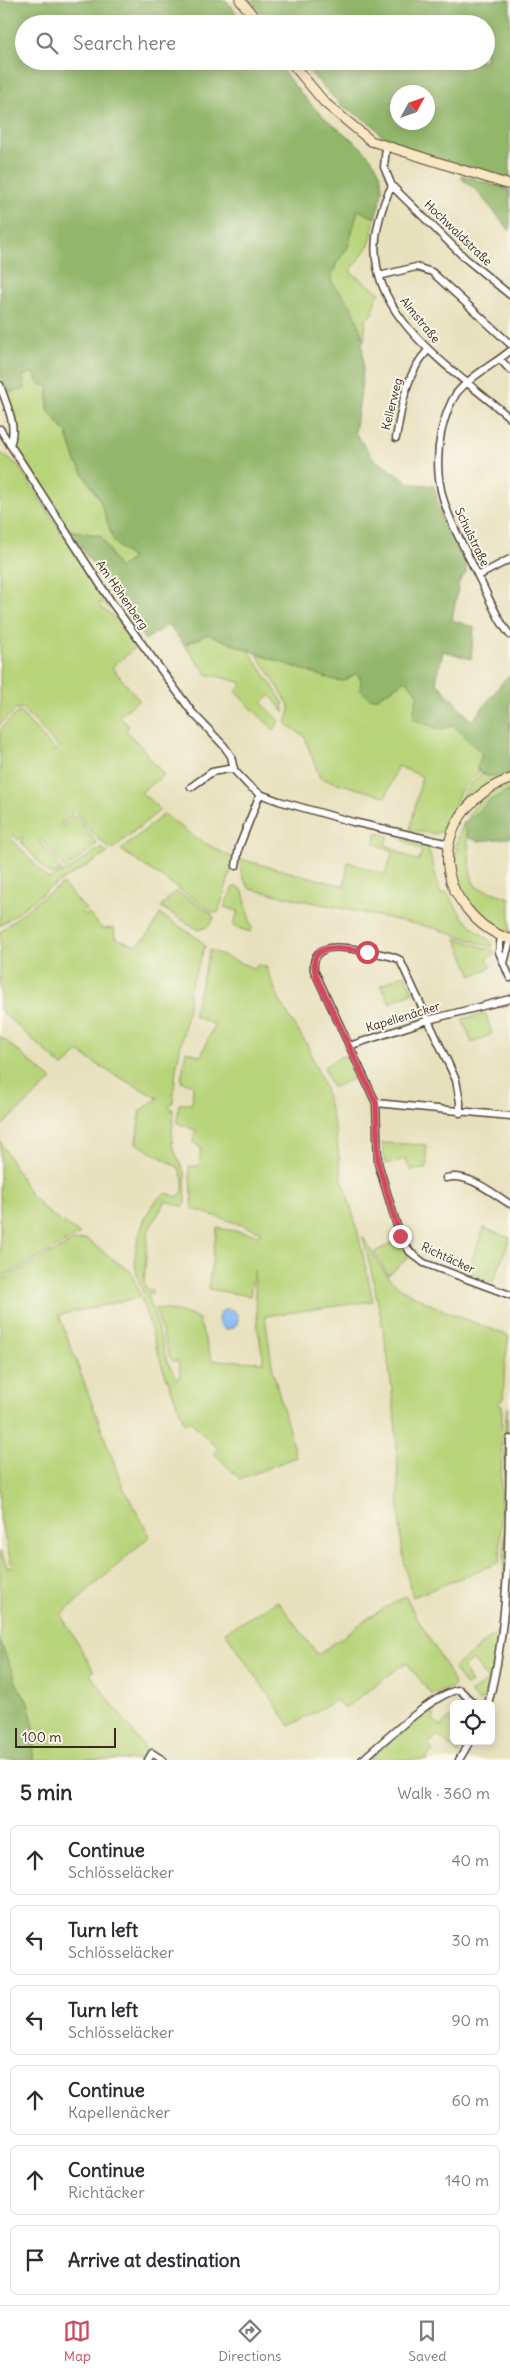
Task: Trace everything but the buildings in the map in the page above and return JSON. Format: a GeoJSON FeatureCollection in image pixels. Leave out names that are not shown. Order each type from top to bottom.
{"type":"FeatureCollection","features":[{"type":"Feature","properties":{"kind":"main road"},"geometry":{"type":"LineString","coordinates":[[240,0],[252,15]]}},
{"type":"Feature","properties":{"kind":"main road"},"geometry":{"type":"LineString","coordinates":[[298,70],[326,103],[371,141],[510,185]]}},
{"type":"Feature","properties":{"kind":"main road"},"geometry":{"type":"LineString","coordinates":[[507,938],[481,924],[455,893],[448,871],[449,844],[457,822],[466,807],[491,787],[510,779]]}},
{"type":"Feature","properties":{"kind":"street"},"geometry":{"type":"LineString","coordinates":[[386,147],[384,167],[392,186]]}},
{"type":"Feature","properties":{"kind":"street","name":"Almstraße"},"geometry":{"type":"LineString","coordinates":[[392,186],[384,202],[375,240],[375,254],[379,276],[386,294],[400,317],[428,350],[469,382],[510,418]]}},
{"type":"Feature","properties":{"kind":"street","name":"Hochwaldstraße"},"geometry":{"type":"LineString","coordinates":[[392,186],[465,258],[510,295]]}},
{"type":"Feature","properties":{"kind":"street"},"geometry":{"type":"LineString","coordinates":[[379,276],[416,267],[432,272],[510,344]]}},
{"type":"Feature","properties":{"kind":"street","name":"Kellerweg"},"geometry":{"type":"LineString","coordinates":[[396,438],[407,383],[417,363],[428,350]]}},
{"type":"Feature","properties":{"kind":"street","name":"Schulstraße"},"geometry":{"type":"LineString","coordinates":[[510,351],[456,394],[445,417],[439,445],[438,477],[446,513],[498,617],[510,635]]}},
{"type":"Feature","properties":{"kind":"street"},"geometry":{"type":"LineString","coordinates":[[500,360],[510,370]]}},
{"type":"Feature","properties":{"kind":"street"},"geometry":{"type":"LineString","coordinates":[[0,385],[13,424],[13,436],[10,445]]}},
{"type":"Feature","properties":{"kind":"street","name":"Am Höhenberg"},"geometry":{"type":"LineString","coordinates":[[0,429],[115,607],[192,712],[224,746],[231,756],[234,768],[248,785],[260,794],[344,820],[449,844]]}},
{"type":"Feature","properties":{"kind":"street"},"geometry":{"type":"LineString","coordinates":[[478,576],[510,559]]}},
{"type":"Feature","properties":{"kind":"street"},"geometry":{"type":"LineString","coordinates":[[191,787],[212,772],[234,768]]}},
{"type":"Feature","properties":{"kind":"street"},"geometry":{"type":"LineString","coordinates":[[236,866],[239,847],[260,794]]}},
{"type":"Feature","properties":{"kind":"street"},"geometry":{"type":"LineString","coordinates":[[507,938],[499,952],[510,978]]}},
{"type":"Feature","properties":{"kind":"street"},"geometry":{"type":"LineString","coordinates":[[460,1113],[459,1089],[456,1080],[400,960],[395,957],[340,946],[329,947],[322,951],[317,956],[314,970],[376,1103],[460,1113],[510,1116]]}},
{"type":"Feature","properties":{"kind":"street","name":"Kapellenäcker"},"geometry":{"type":"LineString","coordinates":[[349,1046],[428,1020],[510,999]]}},
{"type":"Feature","properties":{"kind":"street","name":"Richtäcker"},"geometry":{"type":"LineString","coordinates":[[376,1103],[378,1163],[405,1246],[418,1259],[432,1266],[510,1295]]}},
{"type":"Feature","properties":{"kind":"street"},"geometry":{"type":"LineString","coordinates":[[446,1178],[456,1176],[465,1178],[510,1204]]}},
{"type":"Feature","properties":{"kind":"street"},"geometry":{"type":"LineString","coordinates":[[489,1700],[501,1663],[509,1615],[510,1439]]}},
{"type":"Feature","properties":{"kind":"street"},"geometry":{"type":"LineString","coordinates":[[362,1760],[433,1702],[449,1692],[460,1690],[470,1700]]}},
{"type":"Feature","properties":{"kind":"street"},"geometry":{"type":"LineString","coordinates":[[459,1760],[468,1745]]}},
{"type":"Feature","properties":{"kind":"street"},"geometry":{"type":"LineString","coordinates":[[148,1760],[152,1753],[163,1760]]}},
{"type":"Feature","properties":{"kind":"green space"},"geometry":{"type":"Polygon","coordinates":[[[0,0],[226,0],[238,15],[15,15],[15,70],[282,70],[323,116],[362,148],[370,157],[377,167],[382,191],[375,218],[358,210],[348,247],[336,264],[331,281],[354,312],[362,341],[363,372],[355,433],[374,459],[410,483],[434,486],[441,516],[466,562],[466,573],[459,582],[452,620],[474,627],[471,659],[443,651],[436,682],[472,721],[506,678],[510,676],[510,775],[487,776],[477,769],[482,754],[453,725],[440,730],[414,719],[414,709],[418,694],[406,680],[377,698],[369,698],[360,689],[361,681],[357,673],[344,681],[334,680],[263,656],[208,634],[184,645],[168,625],[145,640],[69,530],[101,536],[119,569],[132,558],[114,542],[100,500],[76,462],[67,434],[48,410],[48,386],[38,384],[34,372],[23,376],[25,389],[6,393],[0,376],[0,0]]]}},
{"type":"Feature","properties":{"kind":"green space"},"geometry":{"type":"Polygon","coordinates":[[[250,0],[510,0],[510,180],[453,164],[384,139],[373,125],[341,105],[308,70],[495,70],[495,15],[262,15],[250,0]]]}},
{"type":"Feature","properties":{"kind":"green space"},"geometry":{"type":"Polygon","coordinates":[[[462,175],[510,190],[510,231],[477,191],[462,179],[462,175]]]}},
{"type":"Feature","properties":{"kind":"green space"},"geometry":{"type":"Polygon","coordinates":[[[358,209],[375,218],[370,243],[350,272],[380,293],[375,300],[373,314],[366,318],[364,341],[353,310],[331,281],[336,264],[348,247],[358,209]]]}},
{"type":"Feature","properties":{"kind":"green space"},"geometry":{"type":"Polygon","coordinates":[[[34,372],[48,386],[48,410],[67,434],[76,462],[100,500],[118,547],[132,558],[119,569],[101,536],[69,530],[20,453],[17,446],[18,426],[6,393],[25,389],[23,376],[34,372]]]}},
{"type":"Feature","properties":{"kind":"green space"},"geometry":{"type":"Polygon","coordinates":[[[0,453],[18,465],[111,609],[100,602],[99,606],[117,619],[137,646],[112,667],[139,700],[119,716],[128,725],[127,732],[164,775],[141,792],[160,810],[111,850],[95,836],[74,810],[71,813],[73,815],[61,824],[63,826],[76,816],[97,844],[65,869],[41,839],[39,841],[62,871],[50,875],[21,842],[24,838],[22,837],[19,840],[13,835],[11,838],[48,879],[70,869],[98,849],[103,849],[108,853],[48,889],[0,926],[0,729],[19,711],[56,751],[59,748],[22,708],[16,709],[0,725],[0,453]]]}},
{"type":"Feature","properties":{"kind":"green space"},"geometry":{"type":"Polygon","coordinates":[[[208,634],[249,651],[283,702],[284,712],[270,695],[262,703],[279,721],[274,730],[235,692],[242,685],[240,682],[207,674],[184,645],[208,634]]]}},
{"type":"Feature","properties":{"kind":"green space"},"geometry":{"type":"Polygon","coordinates":[[[257,654],[334,680],[357,673],[361,681],[377,698],[406,680],[418,694],[414,709],[440,730],[453,725],[482,754],[477,769],[480,771],[461,790],[442,831],[435,834],[410,830],[422,776],[397,766],[386,797],[320,778],[304,736],[286,724],[290,710],[288,703],[257,654]]]}},
{"type":"Feature","properties":{"kind":"green space"},"geometry":{"type":"Polygon","coordinates":[[[482,773],[487,776],[502,774],[504,777],[485,785],[468,799],[446,831],[465,790],[482,773]]]}},
{"type":"Feature","properties":{"kind":"green space"},"geometry":{"type":"Polygon","coordinates":[[[509,784],[510,790],[489,801],[464,824],[469,815],[486,797],[509,784]]]}},
{"type":"Feature","properties":{"kind":"green space"},"geometry":{"type":"Polygon","coordinates":[[[510,790],[510,838],[479,841],[469,838],[463,825],[489,801],[510,790]]]}},
{"type":"Feature","properties":{"kind":"green space"},"geometry":{"type":"Polygon","coordinates":[[[164,814],[194,837],[233,858],[218,913],[213,912],[121,850],[164,814]]]}},
{"type":"Feature","properties":{"kind":"green space"},"geometry":{"type":"Polygon","coordinates":[[[463,826],[468,841],[470,872],[476,887],[510,898],[510,932],[486,920],[469,903],[458,882],[455,859],[459,836],[463,826]]]}},
{"type":"Feature","properties":{"kind":"green space"},"geometry":{"type":"Polygon","coordinates":[[[376,833],[389,836],[385,844],[412,859],[419,860],[422,851],[400,838],[427,844],[441,895],[446,892],[464,919],[492,943],[492,947],[434,928],[250,889],[242,876],[239,859],[344,886],[348,862],[385,875],[393,851],[375,844],[376,833]]]}},
{"type":"Feature","properties":{"kind":"green space"},"geometry":{"type":"Polygon","coordinates":[[[63,884],[86,910],[83,913],[85,915],[88,913],[103,929],[114,928],[115,938],[135,945],[139,943],[152,928],[160,914],[199,939],[205,946],[189,991],[189,1004],[176,1069],[173,1102],[169,1106],[173,1110],[172,1145],[185,1174],[186,1202],[183,1207],[166,1201],[148,1231],[144,1283],[147,1289],[152,1290],[152,1294],[143,1293],[136,1272],[136,1251],[140,1231],[149,1211],[160,1197],[167,1193],[177,1197],[183,1192],[183,1179],[179,1168],[136,1143],[140,1111],[158,1098],[104,1069],[79,1052],[63,1067],[0,1010],[0,932],[37,901],[63,884]]]}},
{"type":"Feature","properties":{"kind":"green space"},"geometry":{"type":"Polygon","coordinates":[[[233,887],[238,887],[243,891],[252,930],[250,932],[233,926],[238,911],[224,907],[233,887]]]}},
{"type":"Feature","properties":{"kind":"green space"},"geometry":{"type":"Polygon","coordinates":[[[177,892],[211,913],[214,918],[209,926],[199,930],[161,907],[171,895],[177,892]]]}},
{"type":"Feature","properties":{"kind":"green space"},"geometry":{"type":"Polygon","coordinates":[[[456,938],[494,951],[495,955],[487,958],[491,967],[472,976],[456,938]]]}},
{"type":"Feature","properties":{"kind":"green space"},"geometry":{"type":"Polygon","coordinates":[[[210,950],[255,969],[257,964],[266,967],[281,1004],[307,1045],[325,1089],[336,1133],[341,1175],[357,1228],[373,1301],[265,1316],[273,1371],[296,1457],[240,1479],[214,1453],[218,1449],[190,1421],[185,1424],[162,1366],[141,1297],[149,1297],[167,1361],[177,1380],[181,1375],[178,1361],[173,1361],[169,1355],[155,1308],[181,1312],[198,1318],[212,1360],[264,1362],[258,1331],[254,1271],[250,1296],[208,1289],[217,1228],[259,1235],[260,1231],[193,1209],[189,1166],[199,1166],[201,1148],[193,1142],[196,1130],[177,1123],[179,1104],[192,1104],[193,1085],[181,1081],[186,1051],[201,1056],[214,1025],[193,1015],[210,950]]]}},
{"type":"Feature","properties":{"kind":"green space"},"geometry":{"type":"Polygon","coordinates":[[[405,974],[413,992],[390,1003],[381,985],[405,974]]]}},
{"type":"Feature","properties":{"kind":"green space"},"geometry":{"type":"Polygon","coordinates":[[[486,1014],[492,1034],[472,1043],[462,1019],[486,1014]]]}},
{"type":"Feature","properties":{"kind":"green space"},"geometry":{"type":"Polygon","coordinates":[[[0,1036],[52,1080],[0,1127],[0,1036]]]}},
{"type":"Feature","properties":{"kind":"green space"},"geometry":{"type":"Polygon","coordinates":[[[342,1056],[347,1056],[359,1076],[332,1088],[324,1067],[342,1056]]]}},
{"type":"Feature","properties":{"kind":"green space"},"geometry":{"type":"Polygon","coordinates":[[[0,1141],[30,1194],[47,1212],[80,1234],[0,1278],[0,1141]]]}},
{"type":"Feature","properties":{"kind":"green space"},"geometry":{"type":"Polygon","coordinates":[[[382,1143],[426,1145],[427,1169],[410,1170],[406,1159],[385,1164],[382,1143]]]}},
{"type":"Feature","properties":{"kind":"green space"},"geometry":{"type":"Polygon","coordinates":[[[484,1228],[510,1238],[493,1282],[467,1272],[484,1228]]]}},
{"type":"Feature","properties":{"kind":"green space"},"geometry":{"type":"Polygon","coordinates":[[[363,1237],[384,1272],[397,1285],[445,1311],[509,1336],[505,1362],[503,1401],[499,1400],[498,1403],[502,1405],[500,1562],[413,1597],[403,1556],[399,1514],[396,1431],[388,1357],[363,1237]]]}},
{"type":"Feature","properties":{"kind":"green space"},"geometry":{"type":"Polygon","coordinates":[[[86,1239],[131,1272],[141,1297],[59,1315],[123,1487],[150,1536],[61,1615],[94,1671],[90,1674],[147,1751],[144,1760],[33,1760],[35,1732],[28,1702],[19,1689],[0,1641],[0,1551],[7,1567],[12,1566],[0,1519],[0,1281],[73,1241],[86,1239]]]}},
{"type":"Feature","properties":{"kind":"green space"},"geometry":{"type":"Polygon","coordinates":[[[396,1241],[409,1257],[388,1275],[374,1252],[396,1241]]]}},
{"type":"Feature","properties":{"kind":"green space"},"geometry":{"type":"Polygon","coordinates":[[[507,1407],[507,1584],[504,1586],[505,1430],[507,1407]]]}},
{"type":"Feature","properties":{"kind":"green space"},"geometry":{"type":"Polygon","coordinates":[[[406,1596],[455,1686],[432,1695],[406,1662],[344,1709],[336,1700],[290,1726],[225,1632],[278,1601],[318,1655],[368,1618],[406,1596]]]}},
{"type":"Feature","properties":{"kind":"green space"},"geometry":{"type":"Polygon","coordinates":[[[502,1625],[492,1675],[484,1699],[477,1700],[470,1693],[488,1681],[473,1660],[463,1667],[471,1683],[466,1686],[453,1668],[500,1630],[502,1625]]]}},
{"type":"Feature","properties":{"kind":"green space"},"geometry":{"type":"Polygon","coordinates":[[[0,1641],[19,1689],[28,1702],[35,1732],[33,1760],[0,1760],[0,1641]]]}},
{"type":"Feature","properties":{"kind":"green space"},"geometry":{"type":"Polygon","coordinates":[[[439,1703],[441,1706],[432,1713],[435,1717],[433,1719],[440,1726],[450,1718],[450,1745],[464,1745],[458,1754],[438,1735],[428,1745],[433,1750],[426,1758],[427,1760],[368,1760],[439,1703]]]}},
{"type":"Feature","properties":{"kind":"water"},"geometry":{"type":"Polygon","coordinates":[[[224,1309],[232,1309],[238,1315],[238,1323],[232,1329],[224,1329],[218,1323],[218,1315],[224,1309]]]}},
{"type":"Feature","properties":{"kind":"route"},"geometry":{"type":"LineString","coordinates":[[367,952],[340,946],[329,947],[320,953],[314,966],[318,980],[376,1103],[378,1111],[376,1154],[400,1236]]}}]}
